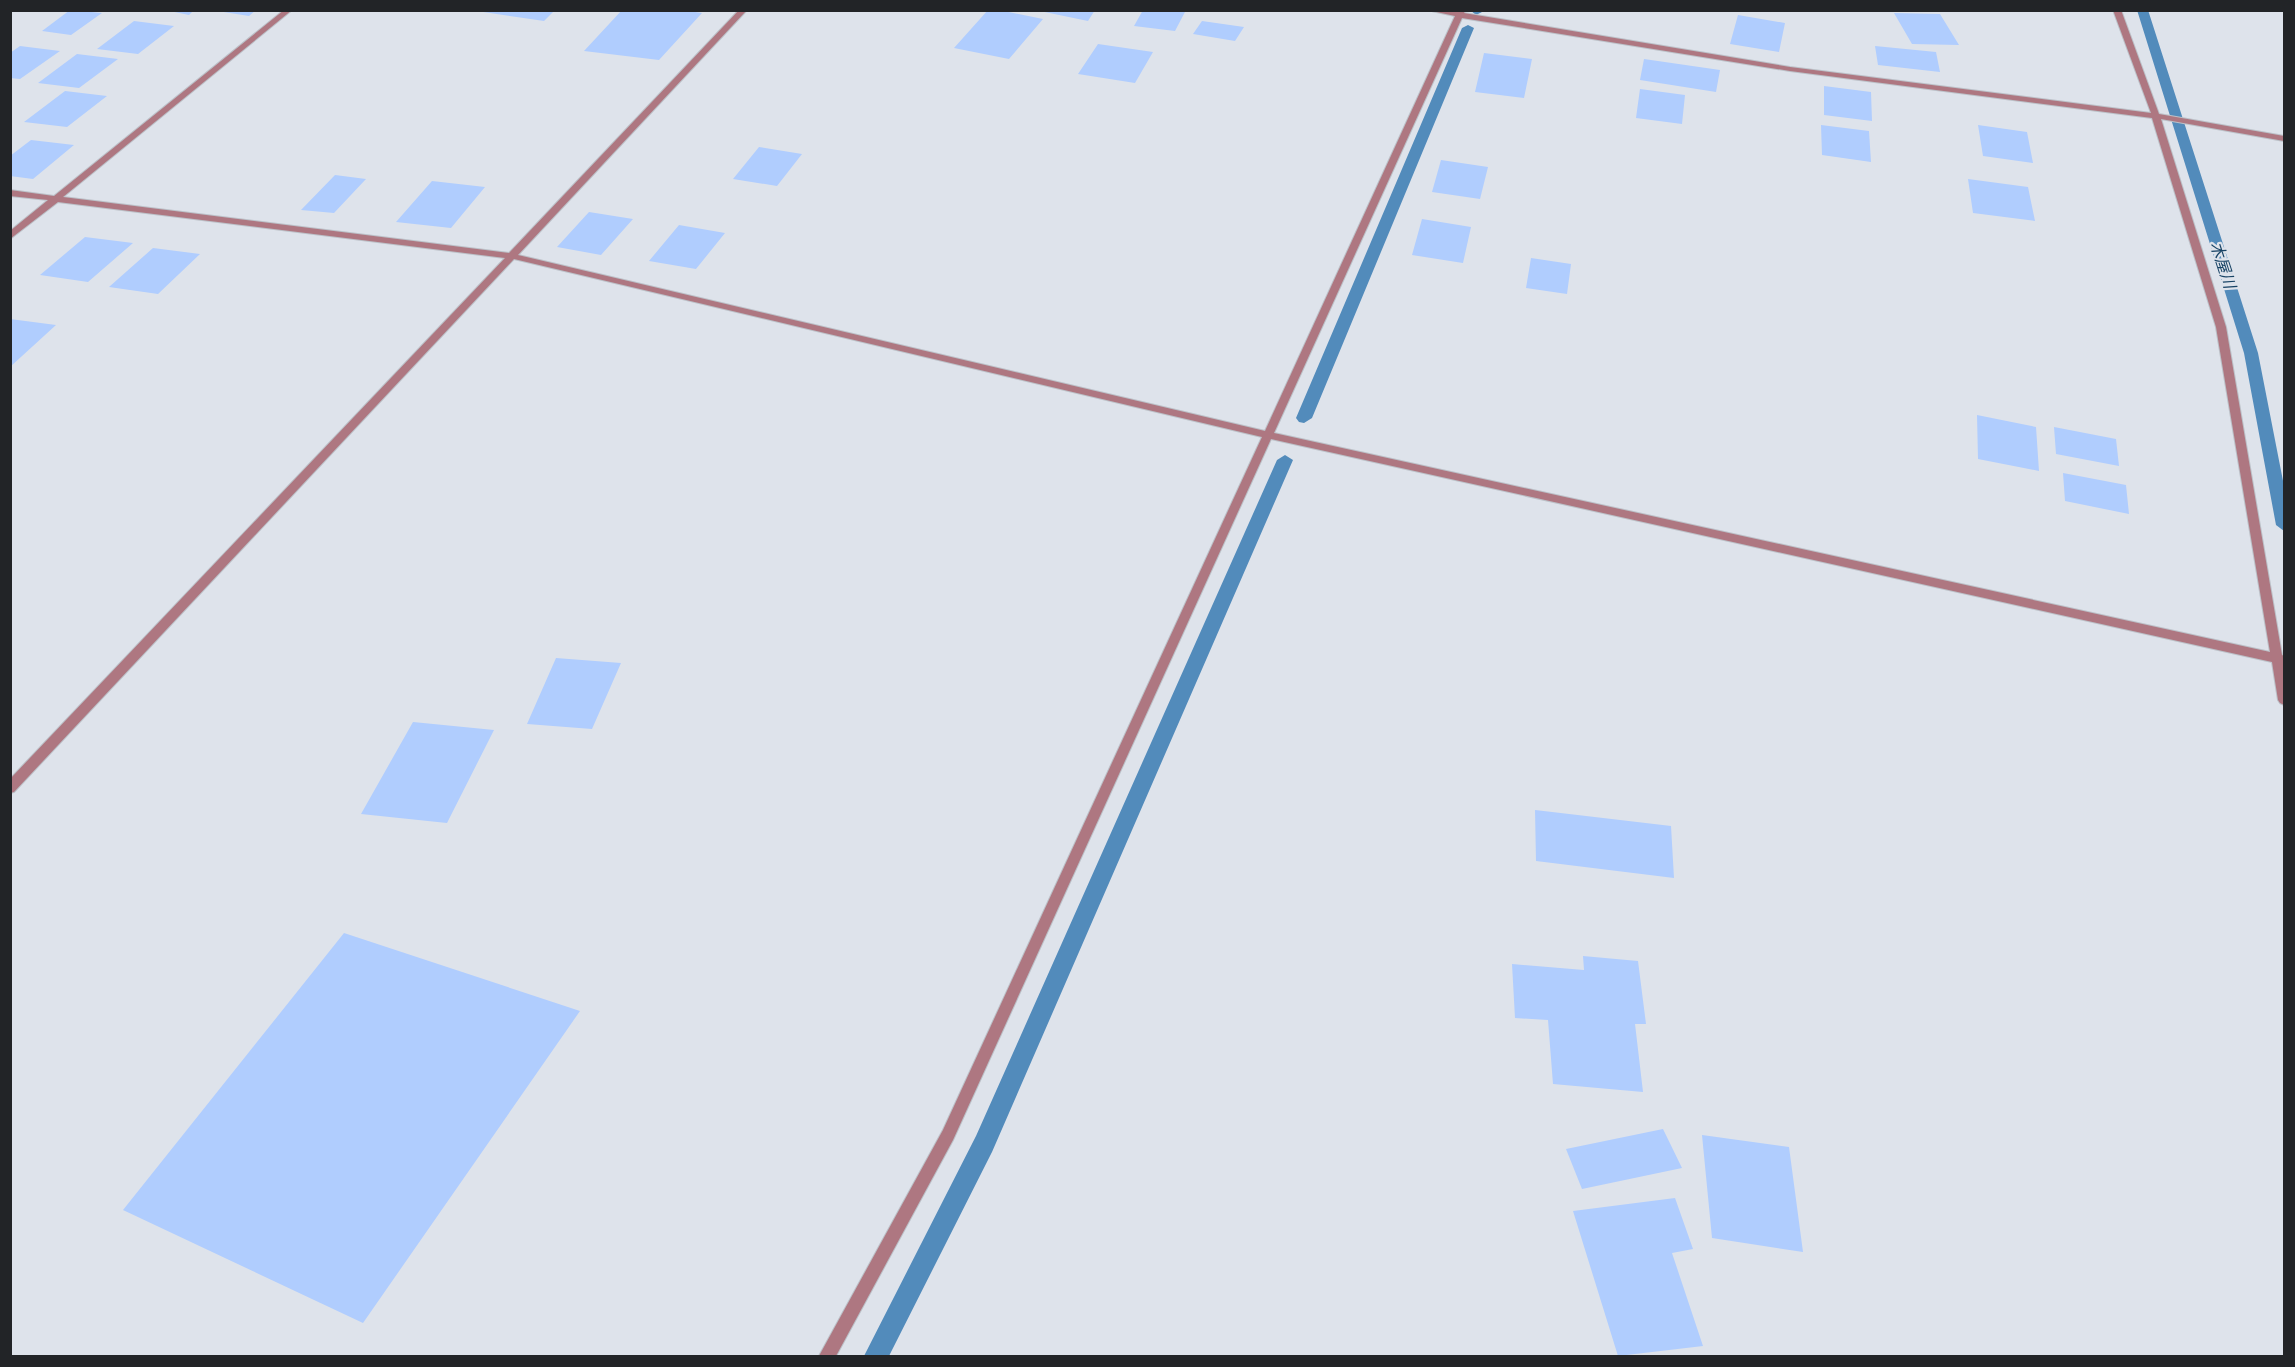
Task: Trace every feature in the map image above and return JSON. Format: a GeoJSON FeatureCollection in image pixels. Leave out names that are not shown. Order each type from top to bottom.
{"type":"FeatureCollection","features":[{"type":"Feature","properties":{"kind":"street"},"geometry":{"type":"LineString","coordinates":[[10,236],[289,10]]}},
{"type":"Feature","properties":{"kind":"street"},"geometry":{"type":"LineString","coordinates":[[10,788],[744,10]]}},
{"type":"Feature","properties":{"kind":"street"},"geometry":{"type":"LineString","coordinates":[[1430,10],[1790,69],[2160,116],[2284,138]]}},
{"type":"Feature","properties":{"kind":"street"},"geometry":{"type":"LineString","coordinates":[[2117,10],[2160,116],[2221,327],[2281,660],[2284,700]]}},
{"type":"Feature","properties":{"kind":"street"},"geometry":{"type":"LineString","coordinates":[[827,1356],[948,1135],[1460,14]]}},
{"type":"Feature","properties":{"kind":"street"},"geometry":{"type":"LineString","coordinates":[[10,193],[511,256],[1269,435],[2281,660]]}},
{"type":"Feature","properties":{"kind":"building"},"geometry":{"type":"Polygon","coordinates":[[[70,10],[102,13],[71,35],[42,31],[70,10]]]}},
{"type":"Feature","properties":{"kind":"building"},"geometry":{"type":"Polygon","coordinates":[[[165,10],[194,10],[189,15],[165,10]]]}},
{"type":"Feature","properties":{"kind":"building"},"geometry":{"type":"Polygon","coordinates":[[[211,10],[256,10],[249,16],[211,10]]]}},
{"type":"Feature","properties":{"kind":"building"},"geometry":{"type":"Polygon","coordinates":[[[470,10],[555,10],[544,21],[470,10]]]}},
{"type":"Feature","properties":{"kind":"building"},"geometry":{"type":"Polygon","coordinates":[[[622,10],[682,10],[702,13],[659,60],[584,51],[622,10]]]}},
{"type":"Feature","properties":{"kind":"building"},"geometry":{"type":"Polygon","coordinates":[[[988,10],[1043,19],[1009,59],[954,48],[988,10]]]}},
{"type":"Feature","properties":{"kind":"building"},"geometry":{"type":"Polygon","coordinates":[[[1035,10],[1095,10],[1088,21],[1035,10]]]}},
{"type":"Feature","properties":{"kind":"building"},"geometry":{"type":"Polygon","coordinates":[[[1143,10],[1186,10],[1175,31],[1134,26],[1143,10]]]}},
{"type":"Feature","properties":{"kind":"building"},"geometry":{"type":"Polygon","coordinates":[[[1894,13],[1940,14],[1959,45],[1912,44],[1894,13]]]}},
{"type":"Feature","properties":{"kind":"building"},"geometry":{"type":"Polygon","coordinates":[[[1738,15],[1785,23],[1779,52],[1730,44],[1738,15]]]}},
{"type":"Feature","properties":{"kind":"building"},"geometry":{"type":"Polygon","coordinates":[[[134,21],[174,26],[138,54],[97,49],[134,21]]]}},
{"type":"Feature","properties":{"kind":"building"},"geometry":{"type":"Polygon","coordinates":[[[1202,21],[1244,27],[1235,41],[1193,34],[1202,21]]]}},
{"type":"Feature","properties":{"kind":"building"},"geometry":{"type":"Polygon","coordinates":[[[1098,44],[1153,52],[1135,83],[1078,74],[1098,44]]]}},
{"type":"Feature","properties":{"kind":"building"},"geometry":{"type":"Polygon","coordinates":[[[20,46],[60,51],[20,79],[10,78],[10,53],[20,46]]]}},
{"type":"Feature","properties":{"kind":"building"},"geometry":{"type":"Polygon","coordinates":[[[1875,46],[1936,52],[1940,72],[1878,65],[1875,46]]]}},
{"type":"Feature","properties":{"kind":"building"},"geometry":{"type":"Polygon","coordinates":[[[1484,53],[1532,59],[1524,98],[1475,92],[1484,53]]]}},
{"type":"Feature","properties":{"kind":"building"},"geometry":{"type":"Polygon","coordinates":[[[77,54],[118,59],[79,88],[38,83],[77,54]]]}},
{"type":"Feature","properties":{"kind":"building"},"geometry":{"type":"Polygon","coordinates":[[[1644,59],[1720,70],[1716,92],[1640,80],[1644,59]]]}},
{"type":"Feature","properties":{"kind":"building"},"geometry":{"type":"Polygon","coordinates":[[[1824,86],[1871,92],[1872,121],[1824,115],[1824,86]]]}},
{"type":"Feature","properties":{"kind":"building"},"geometry":{"type":"Polygon","coordinates":[[[1640,89],[1685,95],[1682,124],[1636,118],[1640,89]]]}},
{"type":"Feature","properties":{"kind":"building"},"geometry":{"type":"Polygon","coordinates":[[[65,91],[107,96],[67,127],[24,122],[65,91]]]}},
{"type":"Feature","properties":{"kind":"building"},"geometry":{"type":"Polygon","coordinates":[[[1821,125],[1869,131],[1871,162],[1822,155],[1821,125]]]}},
{"type":"Feature","properties":{"kind":"building"},"geometry":{"type":"Polygon","coordinates":[[[1978,125],[2027,132],[2033,163],[1983,156],[1978,125]]]}},
{"type":"Feature","properties":{"kind":"building"},"geometry":{"type":"Polygon","coordinates":[[[31,140],[74,145],[33,179],[10,176],[10,156],[31,140]]]}},
{"type":"Feature","properties":{"kind":"building"},"geometry":{"type":"Polygon","coordinates":[[[759,147],[802,154],[777,186],[733,179],[759,147]]]}},
{"type":"Feature","properties":{"kind":"building"},"geometry":{"type":"Polygon","coordinates":[[[1441,160],[1488,167],[1480,199],[1432,192],[1441,160]]]}},
{"type":"Feature","properties":{"kind":"building"},"geometry":{"type":"Polygon","coordinates":[[[335,175],[366,179],[334,213],[301,210],[335,175]]]}},
{"type":"Feature","properties":{"kind":"building"},"geometry":{"type":"Polygon","coordinates":[[[1968,179],[2028,187],[2035,221],[1973,213],[1968,179]]]}},
{"type":"Feature","properties":{"kind":"building"},"geometry":{"type":"Polygon","coordinates":[[[432,181],[485,187],[451,228],[396,222],[432,181]]]}},
{"type":"Feature","properties":{"kind":"building"},"geometry":{"type":"Polygon","coordinates":[[[589,212],[633,219],[601,255],[557,247],[589,212]]]}},
{"type":"Feature","properties":{"kind":"building"},"geometry":{"type":"Polygon","coordinates":[[[1422,219],[1471,227],[1463,263],[1412,255],[1422,219]]]}},
{"type":"Feature","properties":{"kind":"building"},"geometry":{"type":"Polygon","coordinates":[[[679,225],[725,233],[696,269],[649,261],[679,225]]]}},
{"type":"Feature","properties":{"kind":"building"},"geometry":{"type":"Polygon","coordinates":[[[85,237],[133,243],[88,282],[40,275],[85,237]]]}},
{"type":"Feature","properties":{"kind":"building"},"geometry":{"type":"Polygon","coordinates":[[[153,248],[200,254],[158,294],[109,287],[153,248]]]}},
{"type":"Feature","properties":{"kind":"building"},"geometry":{"type":"Polygon","coordinates":[[[1531,258],[1571,264],[1567,294],[1526,288],[1531,258]]]}},
{"type":"Feature","properties":{"kind":"building"},"geometry":{"type":"Polygon","coordinates":[[[10,319],[56,325],[10,367],[10,319]]]}},
{"type":"Feature","properties":{"kind":"building"},"geometry":{"type":"Polygon","coordinates":[[[1977,415],[2036,427],[2039,471],[1978,459],[1977,415]]]}},
{"type":"Feature","properties":{"kind":"building"},"geometry":{"type":"Polygon","coordinates":[[[2054,427],[2116,439],[2119,466],[2056,454],[2054,427]]]}},
{"type":"Feature","properties":{"kind":"building"},"geometry":{"type":"Polygon","coordinates":[[[2063,473],[2126,485],[2129,514],[2065,501],[2063,473]]]}},
{"type":"Feature","properties":{"kind":"building"},"geometry":{"type":"Polygon","coordinates":[[[556,658],[621,663],[592,729],[527,724],[556,658]]]}},
{"type":"Feature","properties":{"kind":"building"},"geometry":{"type":"Polygon","coordinates":[[[413,722],[494,730],[447,823],[361,814],[413,722]]]}},
{"type":"Feature","properties":{"kind":"building"},"geometry":{"type":"Polygon","coordinates":[[[1535,810],[1671,826],[1674,878],[1536,861],[1535,810]]]}},
{"type":"Feature","properties":{"kind":"building"},"geometry":{"type":"Polygon","coordinates":[[[344,933],[580,1011],[363,1323],[123,1210],[344,933]]]}},
{"type":"Feature","properties":{"kind":"building"},"geometry":{"type":"Polygon","coordinates":[[[1583,956],[1638,961],[1646,1024],[1635,1024],[1643,1092],[1553,1084],[1548,1020],[1515,1018],[1512,964],[1584,970],[1583,956]]]}},
{"type":"Feature","properties":{"kind":"building"},"geometry":{"type":"Polygon","coordinates":[[[1663,1129],[1682,1168],[1582,1189],[1566,1149],[1663,1129]]]}},
{"type":"Feature","properties":{"kind":"building"},"geometry":{"type":"Polygon","coordinates":[[[1702,1135],[1789,1147],[1803,1252],[1712,1238],[1702,1135]]]}},
{"type":"Feature","properties":{"kind":"building"},"geometry":{"type":"Polygon","coordinates":[[[1675,1198],[1693,1249],[1672,1253],[1703,1346],[1618,1356],[1573,1211],[1675,1198]]]}},
{"type":"Feature","properties":{"kind":"waterway","name":"木屋川"},"geometry":{"type":"LineString","coordinates":[[2142,10],[2251,353],[2284,525]]}},
{"type":"Feature","properties":{"kind":"waterway"},"geometry":{"type":"LineString","coordinates":[[1304,418],[1468,28]]}},
{"type":"Feature","properties":{"kind":"waterway"},"geometry":{"type":"LineString","coordinates":[[876,1356],[984,1144],[1285,460]]}}]}
